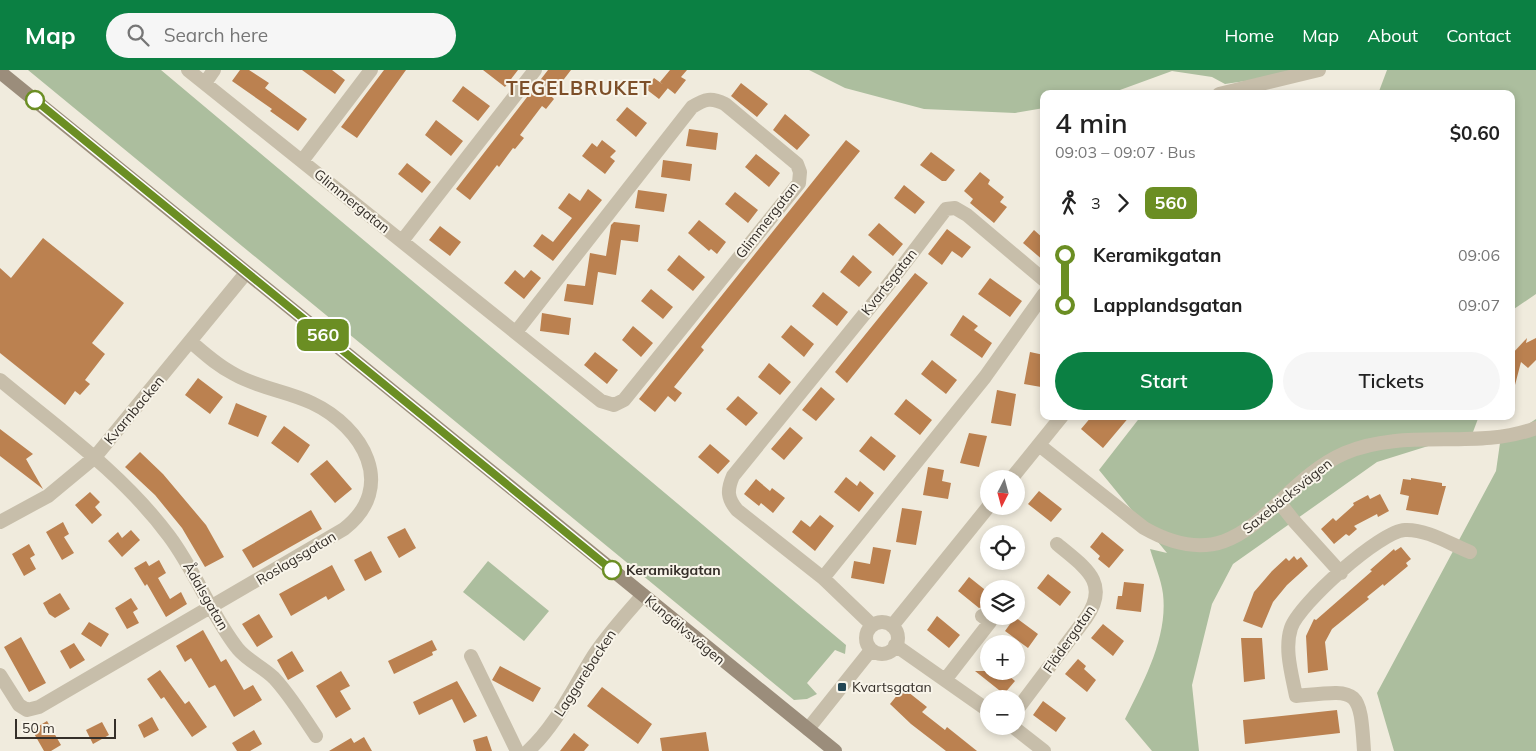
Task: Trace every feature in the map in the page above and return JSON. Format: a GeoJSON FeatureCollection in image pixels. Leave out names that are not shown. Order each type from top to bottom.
{"type":"FeatureCollection","features":[{"type":"Feature","properties":{"kind":"main road","name":"Kungälvsvägen"},"geometry":{"type":"LineString","coordinates":[[0,72],[643,595],[714,655],[835,751]]}},
{"type":"Feature","properties":{"kind":"street","name":"Glimmergatan"},"geometry":{"type":"LineString","coordinates":[[188,70],[601,401],[614,405],[624,400],[799,183],[800,172],[797,164],[725,104],[714,98],[706,98],[692,107],[516,332]]}},
{"type":"Feature","properties":{"kind":"street"},"geometry":{"type":"LineString","coordinates":[[205,83],[214,70]]}},
{"type":"Feature","properties":{"kind":"street","name":"Glimmergatan"},"geometry":{"type":"LineString","coordinates":[[302,161],[371,70]]}},
{"type":"Feature","properties":{"kind":"street","name":"Glimmergatan"},"geometry":{"type":"LineString","coordinates":[[402,241],[536,70]]}},
{"type":"Feature","properties":{"kind":"street"},"geometry":{"type":"LineString","coordinates":[[1235,90],[1319,70]]}},
{"type":"Feature","properties":{"kind":"street","name":"Kvartsgatan"},"geometry":{"type":"LineString","coordinates":[[872,625],[823,578],[737,510],[730,502],[728,495],[728,487],[733,476],[888,285],[946,209],[954,208],[967,215],[1040,277]]}},
{"type":"Feature","properties":{"kind":"street","name":"Kvarnbacken"},"geometry":{"type":"LineString","coordinates":[[0,522],[48,496],[95,457],[191,342],[246,272]]}},
{"type":"Feature","properties":{"kind":"street"},"geometry":{"type":"LineString","coordinates":[[823,578],[985,377],[1040,300]]}},
{"type":"Feature","properties":{"kind":"street","name":"Roslagsgatan"},"geometry":{"type":"LineString","coordinates":[[0,675],[19,705],[27,710],[39,707],[212,608],[344,529],[357,519],[365,508],[372,490],[372,475],[367,456],[354,437],[338,420],[314,404],[235,375],[214,362],[191,342]]}},
{"type":"Feature","properties":{"kind":"street","name":"Ådalsgatan"},"geometry":{"type":"LineString","coordinates":[[0,380],[95,457],[128,487],[169,535],[191,567],[212,608],[240,651],[273,677],[316,736]]}},
{"type":"Feature","properties":{"kind":"street"},"geometry":{"type":"LineString","coordinates":[[1018,470],[1059,420]]}},
{"type":"Feature","properties":{"kind":"street","name":"Saxebäcksvägen"},"geometry":{"type":"LineString","coordinates":[[1039,445],[1144,528],[1161,538],[1182,545],[1198,547],[1239,535],[1323,465],[1363,446],[1402,441],[1519,435],[1536,428]]}},
{"type":"Feature","properties":{"kind":"street"},"geometry":{"type":"LineString","coordinates":[[1279,502],[1341,573]]}},
{"type":"Feature","properties":{"kind":"street"},"geometry":{"type":"LineString","coordinates":[[892,626],[982,515]]}},
{"type":"Feature","properties":{"kind":"street"},"geometry":{"type":"LineString","coordinates":[[1364,751],[1362,713],[1356,699],[1348,694],[1296,696],[1290,665],[1291,629],[1296,617],[1309,602],[1341,573],[1374,544],[1388,535],[1404,530],[1420,531],[1470,552]]}},
{"type":"Feature","properties":{"kind":"street","name":"Flädergatan"},"geometry":{"type":"LineString","coordinates":[[1025,699],[1086,618],[1095,605],[1098,594],[1095,582],[1088,571],[1057,544]]}},
{"type":"Feature","properties":{"kind":"street","name":"Laggarebacken"},"geometry":{"type":"LineString","coordinates":[[528,751],[570,699],[595,654],[609,634],[643,595]]}},
{"type":"Feature","properties":{"kind":"street"},"geometry":{"type":"LineString","coordinates":[[883,622],[892,626],[897,634],[896,645],[886,653],[881,654],[871,650],[866,637],[872,625],[883,622]]}},
{"type":"Feature","properties":{"kind":"street"},"geometry":{"type":"LineString","coordinates":[[945,680],[988,625]]}},
{"type":"Feature","properties":{"kind":"street"},"geometry":{"type":"LineString","coordinates":[[896,645],[980,705]]}},
{"type":"Feature","properties":{"kind":"street"},"geometry":{"type":"LineString","coordinates":[[808,729],[871,650]]}},
{"type":"Feature","properties":{"kind":"street"},"geometry":{"type":"LineString","coordinates":[[471,656],[517,751]]}},
{"type":"Feature","properties":{"kind":"street"},"geometry":{"type":"LineString","coordinates":[[1024,735],[1044,751]]}},
{"type":"Feature","properties":{"kind":"green space"},"geometry":{"type":"Polygon","coordinates":[[[28,70],[161,70],[846,645],[845,654],[835,650],[807,683],[817,694],[807,699],[794,700],[28,70]]]}},
{"type":"Feature","properties":{"kind":"green space"},"geometry":{"type":"Polygon","coordinates":[[[809,70],[1305,70],[1295,74],[1225,84],[1212,77],[1172,71],[1120,90],[1040,90],[1040,109],[1015,113],[924,109],[845,88],[809,70]]]}},
{"type":"Feature","properties":{"kind":"green space"},"geometry":{"type":"Polygon","coordinates":[[[1387,70],[1536,70],[1536,294],[1515,308],[1515,90],[1380,90],[1387,70]]]}},
{"type":"Feature","properties":{"kind":"green space"},"geometry":{"type":"Polygon","coordinates":[[[1536,419],[1536,751],[1394,751],[1377,693],[1496,471],[1500,443],[1536,419]]]}},
{"type":"Feature","properties":{"kind":"green space"},"geometry":{"type":"Polygon","coordinates":[[[1138,420],[1478,420],[1473,432],[1377,462],[1233,564],[1212,604],[1192,685],[1199,751],[1152,751],[1125,719],[1147,674],[1162,626],[1163,594],[1150,549],[1167,553],[1099,470],[1138,420]]]}},
{"type":"Feature","properties":{"kind":"green space"},"geometry":{"type":"Polygon","coordinates":[[[488,561],[549,611],[524,641],[463,592],[488,561]]]}},
{"type":"Feature","properties":{"kind":"building"},"geometry":{"type":"Polygon","coordinates":[[[240,70],[249,70],[269,83],[265,88],[307,119],[298,131],[270,111],[272,109],[232,81],[240,70]]]}},
{"type":"Feature","properties":{"kind":"building"},"geometry":{"type":"Polygon","coordinates":[[[302,70],[332,70],[345,80],[335,94],[302,70]]]}},
{"type":"Feature","properties":{"kind":"building"},"geometry":{"type":"Polygon","coordinates":[[[384,70],[406,70],[357,138],[341,127],[384,70]]]}},
{"type":"Feature","properties":{"kind":"building"},"geometry":{"type":"Polygon","coordinates":[[[483,70],[518,70],[505,87],[483,70]]]}},
{"type":"Feature","properties":{"kind":"building"},"geometry":{"type":"Polygon","coordinates":[[[548,70],[571,70],[551,96],[554,99],[546,109],[542,106],[520,135],[524,138],[515,149],[513,148],[499,167],[497,165],[470,200],[456,189],[548,70]]]}},
{"type":"Feature","properties":{"kind":"building"},"geometry":{"type":"Polygon","coordinates":[[[670,70],[687,70],[681,77],[686,80],[675,94],[660,82],[670,70]]]}},
{"type":"Feature","properties":{"kind":"building"},"geometry":{"type":"Polygon","coordinates":[[[654,78],[668,88],[659,99],[646,89],[654,78]]]}},
{"type":"Feature","properties":{"kind":"building"},"geometry":{"type":"Polygon","coordinates":[[[741,83],[768,104],[757,117],[731,96],[741,83]]]}},
{"type":"Feature","properties":{"kind":"building"},"geometry":{"type":"Polygon","coordinates":[[[463,86],[490,106],[478,121],[452,101],[463,86]]]}},
{"type":"Feature","properties":{"kind":"building"},"geometry":{"type":"Polygon","coordinates":[[[627,107],[647,123],[636,137],[616,120],[627,107]]]}},
{"type":"Feature","properties":{"kind":"building"},"geometry":{"type":"Polygon","coordinates":[[[785,114],[810,135],[797,150],[773,130],[785,114]]]}},
{"type":"Feature","properties":{"kind":"building"},"geometry":{"type":"Polygon","coordinates":[[[436,120],[463,141],[451,156],[425,135],[436,120]]]}},
{"type":"Feature","properties":{"kind":"building"},"geometry":{"type":"Polygon","coordinates":[[[689,129],[718,133],[716,150],[686,146],[689,129]]]}},
{"type":"Feature","properties":{"kind":"building"},"geometry":{"type":"Polygon","coordinates":[[[602,140],[616,151],[610,157],[615,161],[605,174],[582,156],[592,143],[597,147],[602,140]]]}},
{"type":"Feature","properties":{"kind":"building"},"geometry":{"type":"Polygon","coordinates":[[[846,140],[860,151],[701,347],[704,350],[674,387],[682,393],[675,402],[668,396],[655,412],[639,399],[846,140]]]}},
{"type":"Feature","properties":{"kind":"building"},"geometry":{"type":"Polygon","coordinates":[[[931,152],[955,170],[946,181],[942,181],[920,165],[931,152]]]}},
{"type":"Feature","properties":{"kind":"building"},"geometry":{"type":"Polygon","coordinates":[[[756,154],[780,173],[769,187],[745,167],[756,154]]]}},
{"type":"Feature","properties":{"kind":"building"},"geometry":{"type":"Polygon","coordinates":[[[663,160],[692,164],[690,181],[661,177],[663,160]]]}},
{"type":"Feature","properties":{"kind":"building"},"geometry":{"type":"Polygon","coordinates":[[[407,163],[431,182],[422,193],[398,174],[407,163]]]}},
{"type":"Feature","properties":{"kind":"building"},"geometry":{"type":"Polygon","coordinates":[[[980,172],[990,180],[988,184],[1004,197],[1000,202],[1007,207],[994,223],[970,203],[973,199],[964,191],[980,172]]]}},
{"type":"Feature","properties":{"kind":"building"},"geometry":{"type":"Polygon","coordinates":[[[904,185],[925,202],[915,214],[894,198],[904,185]]]}},
{"type":"Feature","properties":{"kind":"building"},"geometry":{"type":"Polygon","coordinates":[[[588,189],[602,200],[553,261],[533,246],[542,234],[553,242],[572,218],[558,208],[569,193],[580,201],[588,189]]]}},
{"type":"Feature","properties":{"kind":"building"},"geometry":{"type":"Polygon","coordinates":[[[638,190],[667,194],[664,212],[635,208],[638,190]]]}},
{"type":"Feature","properties":{"kind":"building"},"geometry":{"type":"Polygon","coordinates":[[[735,192],[758,210],[748,223],[725,204],[735,192]]]}},
{"type":"Feature","properties":{"kind":"building"},"geometry":{"type":"Polygon","coordinates":[[[699,220],[726,242],[717,254],[711,249],[709,251],[688,233],[699,220]]]}},
{"type":"Feature","properties":{"kind":"building"},"geometry":{"type":"Polygon","coordinates":[[[614,222],[640,225],[638,242],[621,240],[616,275],[598,272],[593,305],[564,301],[567,284],[585,286],[590,253],[606,256],[611,225],[614,222]]]}},
{"type":"Feature","properties":{"kind":"building"},"geometry":{"type":"Polygon","coordinates":[[[879,223],[903,244],[893,256],[868,235],[879,223]]]}},
{"type":"Feature","properties":{"kind":"building"},"geometry":{"type":"Polygon","coordinates":[[[440,226],[461,242],[450,256],[429,240],[440,226]]]}},
{"type":"Feature","properties":{"kind":"building"},"geometry":{"type":"Polygon","coordinates":[[[947,229],[971,247],[962,258],[952,251],[942,265],[928,254],[947,229]]]}},
{"type":"Feature","properties":{"kind":"building"},"geometry":{"type":"Polygon","coordinates":[[[1034,230],[1040,235],[1040,258],[1023,243],[1034,230]]]}},
{"type":"Feature","properties":{"kind":"building"},"geometry":{"type":"Polygon","coordinates":[[[43,238],[124,303],[92,343],[105,354],[85,380],[90,384],[80,395],[75,391],[65,405],[0,353],[0,268],[11,278],[43,238]]]}},
{"type":"Feature","properties":{"kind":"building"},"geometry":{"type":"Polygon","coordinates":[[[679,255],[705,277],[693,291],[667,270],[679,255]]]}},
{"type":"Feature","properties":{"kind":"building"},"geometry":{"type":"Polygon","coordinates":[[[853,255],[872,272],[859,287],[840,272],[853,255]]]}},
{"type":"Feature","properties":{"kind":"building"},"geometry":{"type":"Polygon","coordinates":[[[515,270],[524,278],[531,270],[541,278],[524,299],[504,283],[515,270]]]}},
{"type":"Feature","properties":{"kind":"building"},"geometry":{"type":"Polygon","coordinates":[[[915,273],[928,283],[847,383],[835,372],[915,273]]]}},
{"type":"Feature","properties":{"kind":"building"},"geometry":{"type":"Polygon","coordinates":[[[990,278],[1022,301],[1010,317],[978,294],[990,278]]]}},
{"type":"Feature","properties":{"kind":"building"},"geometry":{"type":"Polygon","coordinates":[[[651,289],[673,307],[663,319],[641,301],[651,289]]]}},
{"type":"Feature","properties":{"kind":"building"},"geometry":{"type":"Polygon","coordinates":[[[823,292],[848,312],[837,326],[812,306],[823,292]]]}},
{"type":"Feature","properties":{"kind":"building"},"geometry":{"type":"Polygon","coordinates":[[[542,313],[571,318],[569,335],[540,331],[542,313]]]}},
{"type":"Feature","properties":{"kind":"building"},"geometry":{"type":"Polygon","coordinates":[[[963,315],[978,326],[974,330],[992,343],[982,358],[950,335],[963,315]]]}},
{"type":"Feature","properties":{"kind":"building"},"geometry":{"type":"Polygon","coordinates":[[[791,325],[814,344],[804,357],[781,337],[791,325]]]}},
{"type":"Feature","properties":{"kind":"building"},"geometry":{"type":"Polygon","coordinates":[[[633,326],[653,343],[641,357],[622,340],[633,326]]]}},
{"type":"Feature","properties":{"kind":"building"},"geometry":{"type":"Polygon","coordinates":[[[1527,338],[1526,343],[1536,338],[1536,360],[1528,368],[1521,362],[1515,385],[1515,351],[1527,338]]]}},
{"type":"Feature","properties":{"kind":"building"},"geometry":{"type":"Polygon","coordinates":[[[595,352],[618,370],[607,384],[584,365],[595,352]]]}},
{"type":"Feature","properties":{"kind":"building"},"geometry":{"type":"Polygon","coordinates":[[[1030,352],[1040,354],[1040,387],[1024,384],[1030,352]]]}},
{"type":"Feature","properties":{"kind":"building"},"geometry":{"type":"Polygon","coordinates":[[[932,360],[957,380],[946,394],[921,374],[932,360]]]}},
{"type":"Feature","properties":{"kind":"building"},"geometry":{"type":"Polygon","coordinates":[[[769,363],[791,382],[780,395],[758,377],[769,363]]]}},
{"type":"Feature","properties":{"kind":"building"},"geometry":{"type":"Polygon","coordinates":[[[198,378],[223,397],[210,414],[185,395],[198,378]]]}},
{"type":"Feature","properties":{"kind":"building"},"geometry":{"type":"Polygon","coordinates":[[[821,387],[835,399],[816,421],[802,410],[821,387]]]}},
{"type":"Feature","properties":{"kind":"building"},"geometry":{"type":"Polygon","coordinates":[[[997,390],[1016,394],[1011,426],[991,423],[997,390]]]}},
{"type":"Feature","properties":{"kind":"building"},"geometry":{"type":"Polygon","coordinates":[[[738,396],[758,413],[746,426],[726,409],[738,396]]]}},
{"type":"Feature","properties":{"kind":"building"},"geometry":{"type":"Polygon","coordinates":[[[906,399],[932,420],[920,435],[894,414],[906,399]]]}},
{"type":"Feature","properties":{"kind":"building"},"geometry":{"type":"Polygon","coordinates":[[[236,403],[267,416],[258,437],[228,424],[236,403]]]}},
{"type":"Feature","properties":{"kind":"building"},"geometry":{"type":"Polygon","coordinates":[[[1089,420],[1127,420],[1103,448],[1081,429],[1089,420]]]}},
{"type":"Feature","properties":{"kind":"building"},"geometry":{"type":"Polygon","coordinates":[[[284,426],[310,445],[298,463],[271,443],[284,426]]]}},
{"type":"Feature","properties":{"kind":"building"},"geometry":{"type":"Polygon","coordinates":[[[790,427],[803,438],[784,460],[771,449],[790,427]]]}},
{"type":"Feature","properties":{"kind":"building"},"geometry":{"type":"Polygon","coordinates":[[[0,429],[33,454],[26,459],[43,489],[0,456],[0,429]]]}},
{"type":"Feature","properties":{"kind":"building"},"geometry":{"type":"Polygon","coordinates":[[[969,433],[987,436],[979,467],[960,463],[969,433]]]}},
{"type":"Feature","properties":{"kind":"building"},"geometry":{"type":"Polygon","coordinates":[[[871,436],[896,456],[884,471],[859,451],[871,436]]]}},
{"type":"Feature","properties":{"kind":"building"},"geometry":{"type":"Polygon","coordinates":[[[710,444],[730,461],[718,474],[698,457],[710,444]]]}},
{"type":"Feature","properties":{"kind":"building"},"geometry":{"type":"Polygon","coordinates":[[[140,452],[163,474],[206,525],[224,557],[205,567],[182,528],[155,495],[125,467],[140,452]]]}},
{"type":"Feature","properties":{"kind":"building"},"geometry":{"type":"Polygon","coordinates":[[[327,460],[352,489],[335,503],[310,474],[327,460]]]}},
{"type":"Feature","properties":{"kind":"building"},"geometry":{"type":"Polygon","coordinates":[[[928,467],[944,470],[942,481],[951,483],[948,499],[923,495],[928,467]]]}},
{"type":"Feature","properties":{"kind":"building"},"geometry":{"type":"Polygon","coordinates":[[[846,477],[857,486],[860,481],[874,493],[859,512],[834,492],[846,477]]]}},
{"type":"Feature","properties":{"kind":"building"},"geometry":{"type":"Polygon","coordinates":[[[1411,478],[1442,483],[1442,486],[1446,486],[1438,515],[1406,510],[1409,496],[1400,494],[1403,479],[1411,480],[1411,478]]]}},
{"type":"Feature","properties":{"kind":"building"},"geometry":{"type":"Polygon","coordinates":[[[756,479],[770,491],[772,488],[785,498],[773,513],[761,503],[759,506],[744,494],[756,479]]]}},
{"type":"Feature","properties":{"kind":"building"},"geometry":{"type":"Polygon","coordinates":[[[1039,491],[1062,509],[1051,522],[1028,504],[1039,491]]]}},
{"type":"Feature","properties":{"kind":"building"},"geometry":{"type":"Polygon","coordinates":[[[90,492],[100,502],[95,507],[102,515],[92,524],[75,505],[90,492]]]}},
{"type":"Feature","properties":{"kind":"building"},"geometry":{"type":"Polygon","coordinates":[[[1380,494],[1389,511],[1378,517],[1377,514],[1354,526],[1357,529],[1349,536],[1346,534],[1334,544],[1321,529],[1333,518],[1336,521],[1354,505],[1353,503],[1368,495],[1370,499],[1380,494]]]}},
{"type":"Feature","properties":{"kind":"building"},"geometry":{"type":"Polygon","coordinates":[[[902,508],[922,511],[916,545],[896,542],[902,508]]]}},
{"type":"Feature","properties":{"kind":"building"},"geometry":{"type":"Polygon","coordinates":[[[311,510],[322,529],[253,568],[242,550],[311,510]]]}},
{"type":"Feature","properties":{"kind":"building"},"geometry":{"type":"Polygon","coordinates":[[[820,515],[834,526],[815,551],[792,532],[801,520],[810,527],[820,515]]]}},
{"type":"Feature","properties":{"kind":"building"},"geometry":{"type":"Polygon","coordinates":[[[63,522],[69,534],[64,537],[74,553],[62,560],[46,532],[63,522]]]}},
{"type":"Feature","properties":{"kind":"building"},"geometry":{"type":"Polygon","coordinates":[[[405,528],[416,548],[399,558],[387,537],[405,528]]]}},
{"type":"Feature","properties":{"kind":"building"},"geometry":{"type":"Polygon","coordinates":[[[131,530],[140,540],[122,557],[108,541],[118,532],[122,538],[131,530]]]}},
{"type":"Feature","properties":{"kind":"building"},"geometry":{"type":"Polygon","coordinates":[[[1102,532],[1124,550],[1109,568],[1098,559],[1100,556],[1090,547],[1102,532]]]}},
{"type":"Feature","properties":{"kind":"building"},"geometry":{"type":"Polygon","coordinates":[[[29,544],[35,555],[30,558],[36,569],[24,576],[12,554],[29,544]]]}},
{"type":"Feature","properties":{"kind":"building"},"geometry":{"type":"Polygon","coordinates":[[[873,547],[891,550],[884,584],[851,578],[854,561],[870,564],[873,547]]]}},
{"type":"Feature","properties":{"kind":"building"},"geometry":{"type":"Polygon","coordinates":[[[1401,547],[1411,559],[1406,563],[1408,566],[1367,597],[1369,599],[1332,629],[1325,642],[1328,670],[1308,673],[1306,636],[1314,619],[1316,620],[1372,571],[1370,570],[1394,549],[1395,551],[1401,547]]]}},
{"type":"Feature","properties":{"kind":"building"},"geometry":{"type":"Polygon","coordinates":[[[371,551],[382,572],[365,581],[354,560],[371,551]]]}},
{"type":"Feature","properties":{"kind":"building"},"geometry":{"type":"Polygon","coordinates":[[[1294,556],[1297,560],[1301,557],[1308,566],[1287,585],[1273,602],[1262,628],[1243,621],[1254,592],[1286,558],[1289,561],[1294,556]]]}},
{"type":"Feature","properties":{"kind":"building"},"geometry":{"type":"Polygon","coordinates":[[[159,560],[166,573],[158,578],[170,599],[181,592],[187,604],[166,617],[147,584],[145,586],[134,568],[146,561],[149,566],[159,560]]]}},
{"type":"Feature","properties":{"kind":"building"},"geometry":{"type":"Polygon","coordinates":[[[332,565],[345,590],[328,600],[326,596],[291,616],[279,594],[332,565]]]}},
{"type":"Feature","properties":{"kind":"building"},"geometry":{"type":"Polygon","coordinates":[[[1048,574],[1071,592],[1060,606],[1037,588],[1048,574]]]}},
{"type":"Feature","properties":{"kind":"building"},"geometry":{"type":"Polygon","coordinates":[[[969,577],[980,586],[980,608],[979,608],[958,591],[969,577]]]}},
{"type":"Feature","properties":{"kind":"building"},"geometry":{"type":"Polygon","coordinates":[[[1124,582],[1144,584],[1141,612],[1116,609],[1118,596],[1122,596],[1124,582]]]}},
{"type":"Feature","properties":{"kind":"building"},"geometry":{"type":"Polygon","coordinates":[[[60,593],[70,609],[55,618],[49,614],[43,603],[60,593]]]}},
{"type":"Feature","properties":{"kind":"building"},"geometry":{"type":"Polygon","coordinates":[[[131,598],[138,609],[133,612],[139,623],[127,629],[115,608],[131,598]]]}},
{"type":"Feature","properties":{"kind":"building"},"geometry":{"type":"Polygon","coordinates":[[[259,614],[273,637],[257,647],[242,624],[259,614]]]}},
{"type":"Feature","properties":{"kind":"building"},"geometry":{"type":"Polygon","coordinates":[[[937,616],[960,635],[949,648],[927,630],[937,616]]]}},
{"type":"Feature","properties":{"kind":"building"},"geometry":{"type":"Polygon","coordinates":[[[89,622],[109,634],[101,647],[81,634],[89,622]]]}},
{"type":"Feature","properties":{"kind":"building"},"geometry":{"type":"Polygon","coordinates":[[[1025,624],[1038,634],[1028,648],[1025,646],[1025,635],[1010,635],[1005,631],[1009,625],[1025,624]]]}},
{"type":"Feature","properties":{"kind":"building"},"geometry":{"type":"Polygon","coordinates":[[[1103,624],[1124,641],[1113,656],[1091,638],[1103,624]]]}},
{"type":"Feature","properties":{"kind":"building"},"geometry":{"type":"Polygon","coordinates":[[[203,630],[221,662],[226,659],[244,690],[253,685],[262,700],[234,717],[215,685],[209,688],[191,658],[185,662],[176,646],[203,630]]]}},
{"type":"Feature","properties":{"kind":"building"},"geometry":{"type":"Polygon","coordinates":[[[21,637],[46,683],[29,692],[4,647],[21,637]]]}},
{"type":"Feature","properties":{"kind":"building"},"geometry":{"type":"Polygon","coordinates":[[[1241,638],[1262,638],[1265,679],[1244,682],[1241,638]]]}},
{"type":"Feature","properties":{"kind":"building"},"geometry":{"type":"Polygon","coordinates":[[[432,640],[437,650],[432,652],[433,655],[394,674],[388,661],[432,640]]]}},
{"type":"Feature","properties":{"kind":"building"},"geometry":{"type":"Polygon","coordinates":[[[74,643],[85,660],[70,669],[60,651],[74,643]]]}},
{"type":"Feature","properties":{"kind":"building"},"geometry":{"type":"Polygon","coordinates":[[[292,651],[304,671],[288,680],[277,660],[292,651]]]}},
{"type":"Feature","properties":{"kind":"building"},"geometry":{"type":"Polygon","coordinates":[[[1078,659],[1086,666],[1084,669],[1096,680],[1087,692],[1065,674],[1078,659]]]}},
{"type":"Feature","properties":{"kind":"building"},"geometry":{"type":"Polygon","coordinates":[[[500,666],[541,688],[533,702],[492,680],[500,666]]]}},
{"type":"Feature","properties":{"kind":"building"},"geometry":{"type":"Polygon","coordinates":[[[160,670],[185,704],[189,701],[207,727],[192,737],[164,697],[161,699],[147,679],[160,670]]]}},
{"type":"Feature","properties":{"kind":"building"},"geometry":{"type":"Polygon","coordinates":[[[341,671],[350,686],[340,691],[351,709],[336,718],[316,686],[341,671]]]}},
{"type":"Feature","properties":{"kind":"building"},"geometry":{"type":"Polygon","coordinates":[[[986,680],[1015,681],[1007,690],[999,690],[986,680]]]}},
{"type":"Feature","properties":{"kind":"building"},"geometry":{"type":"Polygon","coordinates":[[[457,681],[477,716],[464,723],[452,699],[419,715],[413,702],[457,681]]]}},
{"type":"Feature","properties":{"kind":"building"},"geometry":{"type":"Polygon","coordinates":[[[602,687],[652,724],[638,744],[587,706],[602,687]]]}},
{"type":"Feature","properties":{"kind":"building"},"geometry":{"type":"Polygon","coordinates":[[[903,688],[927,707],[922,712],[945,730],[947,727],[977,751],[946,751],[911,724],[890,704],[903,688]]]}},
{"type":"Feature","properties":{"kind":"building"},"geometry":{"type":"Polygon","coordinates":[[[1043,701],[1066,718],[1056,732],[1033,715],[1043,701]]]}},
{"type":"Feature","properties":{"kind":"building"},"geometry":{"type":"Polygon","coordinates":[[[1337,710],[1340,733],[1245,744],[1243,720],[1337,710]]]}},
{"type":"Feature","properties":{"kind":"building"},"geometry":{"type":"Polygon","coordinates":[[[152,717],[159,730],[144,738],[138,725],[152,717]]]}},
{"type":"Feature","properties":{"kind":"building"},"geometry":{"type":"Polygon","coordinates":[[[47,721],[61,745],[51,751],[44,751],[32,730],[47,721]]]}},
{"type":"Feature","properties":{"kind":"building"},"geometry":{"type":"Polygon","coordinates":[[[102,722],[109,735],[93,744],[86,730],[102,722]]]}},
{"type":"Feature","properties":{"kind":"building"},"geometry":{"type":"Polygon","coordinates":[[[254,730],[262,744],[250,751],[237,751],[232,743],[254,730]]]}},
{"type":"Feature","properties":{"kind":"building"},"geometry":{"type":"Polygon","coordinates":[[[706,732],[709,751],[662,751],[660,738],[706,732]]]}},
{"type":"Feature","properties":{"kind":"building"},"geometry":{"type":"Polygon","coordinates":[[[574,733],[589,745],[584,751],[560,751],[574,733]]]}},
{"type":"Feature","properties":{"kind":"building"},"geometry":{"type":"Polygon","coordinates":[[[487,736],[492,751],[476,751],[473,740],[487,736]]]}},
{"type":"Feature","properties":{"kind":"building"},"geometry":{"type":"Polygon","coordinates":[[[364,737],[372,751],[329,751],[351,738],[354,743],[364,737]]]}},
{"type":"Feature","properties":{"kind":"bus line","name":"560"},"geometry":{"type":"LineString","coordinates":[[35,100],[612,570]]}},
{"type":"Feature","properties":{"kind":"place","name":"Keramikgatan"},"geometry":{"type":"Point","coordinates":[612,570]}},
{"type":"Feature","properties":{"kind":"place","name":"Kvartsgatan"},"geometry":{"type":"Point","coordinates":[842,687]}},
{"type":"Feature","properties":{"kind":"district","name":"TEGELBRUKET"},"geometry":{"type":"Point","coordinates":[579,88]}}]}
